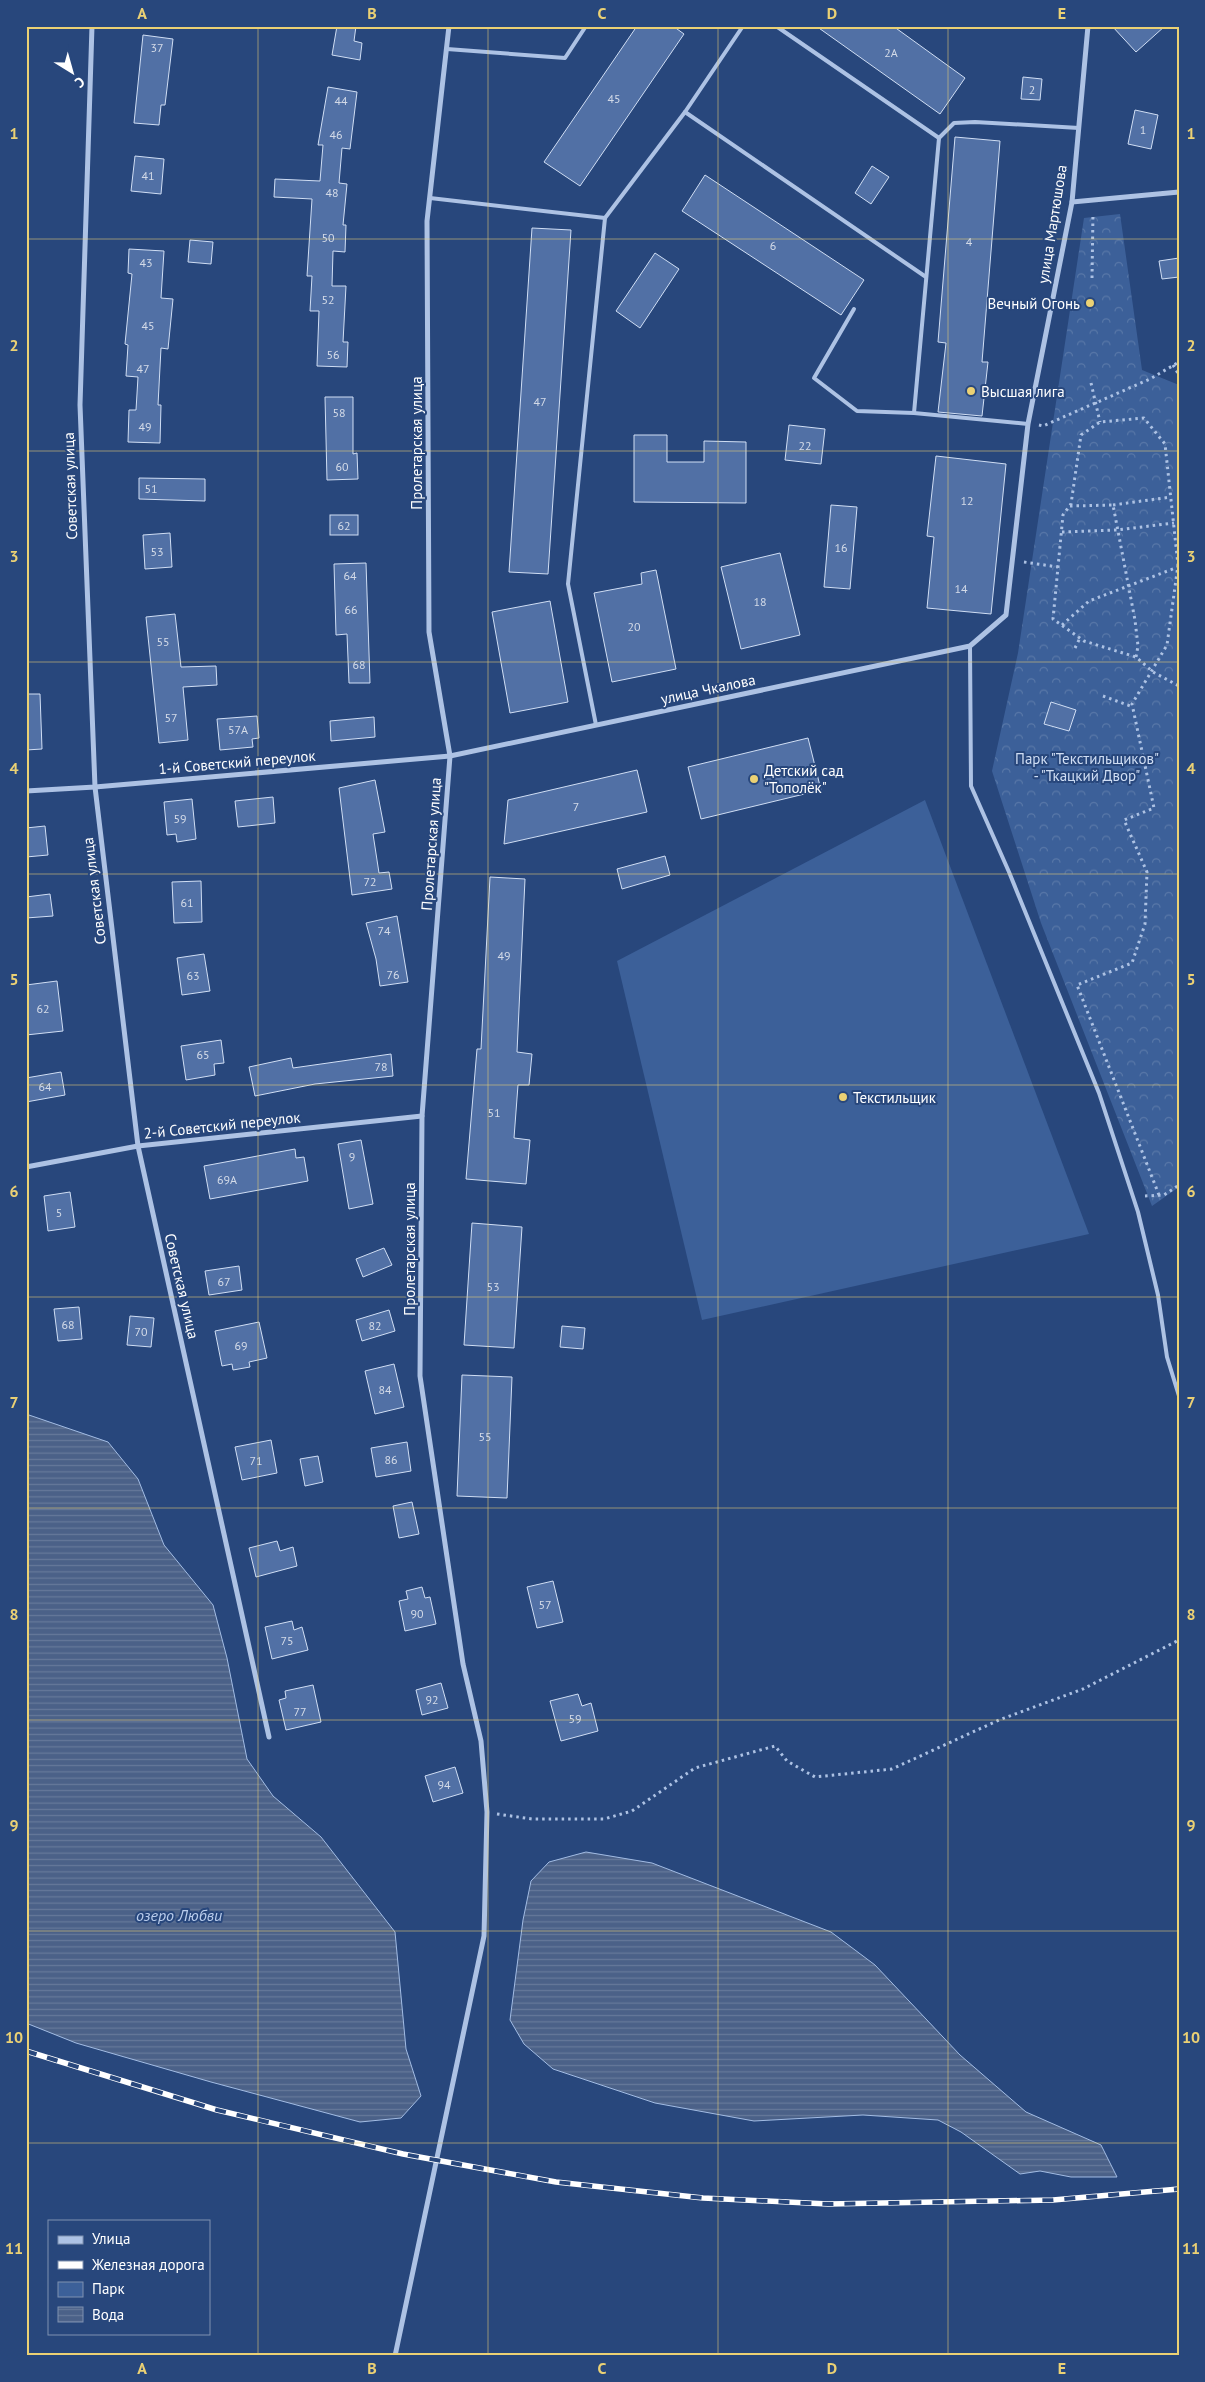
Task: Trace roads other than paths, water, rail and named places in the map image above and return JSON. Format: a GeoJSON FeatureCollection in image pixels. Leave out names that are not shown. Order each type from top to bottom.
{"type":"FeatureCollection","features":[{"type":"Feature","properties":{"kind":"street","name":"Советская улица"},"geometry":{"type":"LineString","coordinates":[[92,26],[80,405],[95,787],[138,1146],[269,1737]]}},
{"type":"Feature","properties":{"kind":"street","name":"Пролетарская улица"},"geometry":{"type":"LineString","coordinates":[[395,2356],[484,1936],[487,1812],[481,1741],[463,1664],[420,1376],[422,1116],[450,756],[429,632],[427,221],[449,26]]}},
{"type":"Feature","properties":{"kind":"street","name":"улица Мартюшова"},"geometry":{"type":"LineString","coordinates":[[970,646],[1006,615],[1028,424],[1072,202],[1088,26]]}},
{"type":"Feature","properties":{"kind":"street"},"geometry":{"type":"LineString","coordinates":[[1072,202],[1179,192]]}},
{"type":"Feature","properties":{"kind":"street","name":"улица Чкалова"},"geometry":{"type":"LineString","coordinates":[[450,756],[970,646]]}},
{"type":"Feature","properties":{"kind":"street","name":"1-й Советский переулок"},"geometry":{"type":"LineString","coordinates":[[26,791],[95,787],[450,756]]}},
{"type":"Feature","properties":{"kind":"street","name":"2-й Советский переулок"},"geometry":{"type":"LineString","coordinates":[[26,1167],[138,1146],[422,1116]]}},
{"type":"Feature","properties":{"kind":"lane"},"geometry":{"type":"LineString","coordinates":[[447,50],[565,58],[586,26]]}},
{"type":"Feature","properties":{"kind":"lane"},"geometry":{"type":"LineString","coordinates":[[596,726],[568,584],[605,218],[685,112],[743,26]]}},
{"type":"Feature","properties":{"kind":"lane"},"geometry":{"type":"LineString","coordinates":[[776,26],[939,138]]}},
{"type":"Feature","properties":{"kind":"lane"},"geometry":{"type":"LineString","coordinates":[[685,112],[926,278]]}},
{"type":"Feature","properties":{"kind":"lane"},"geometry":{"type":"LineString","coordinates":[[914,413],[939,138],[954,124],[961,123],[1079,128]]}},
{"type":"Feature","properties":{"kind":"lane"},"geometry":{"type":"LineString","coordinates":[[430,198],[605,218]]}},
{"type":"Feature","properties":{"kind":"lane"},"geometry":{"type":"LineString","coordinates":[[854,309],[814,378],[857,410],[914,413],[1028,424]]}},
{"type":"Feature","properties":{"kind":"lane"},"geometry":{"type":"LineString","coordinates":[[970,646],[971,786],[1009,872],[1099,1093],[1133,1196],[1158,1294],[1167,1358],[1179,1396]]}},
{"type":"Feature","properties":{"kind":"water","name":"озеро Любви"},"geometry":{"type":"Polygon","coordinates":[[[26,1414],[108,1442],[138,1479],[164,1545],[213,1605],[227,1658],[247,1759],[273,1796],[321,1837],[395,1932],[406,2049],[421,2096],[401,2118],[360,2122],[76,2043],[26,2023],[26,1414]]]}},
{"type":"Feature","properties":{"kind":"water"},"geometry":{"type":"Polygon","coordinates":[[[586,1852],[652,1863],[831,1932],[875,1965],[960,2055],[1026,2112],[1101,2145],[1117,2177],[1071,2177],[1040,2171],[1020,2174],[961,2132],[938,2120],[863,2115],[754,2121],[655,2103],[553,2069],[524,2044],[510,2020],[523,1920],[531,1881],[549,1862],[586,1852]]]}},
{"type":"Feature","properties":{"kind":"railway"},"geometry":{"type":"LineString","coordinates":[[26,2051],[217,2110],[403,2154],[556,2182],[703,2198],[828,2204],[1053,2200],[1179,2189]]}},
{"type":"Feature","properties":{"kind":"place","name":"Вечный Огонь"},"geometry":{"type":"Point","coordinates":[1090,303]}},
{"type":"Feature","properties":{"kind":"place","name":"Высшая лига"},"geometry":{"type":"Point","coordinates":[971,391]}},
{"type":"Feature","properties":{"kind":"place","name":"Детский сад \"Тополёк\""},"geometry":{"type":"Point","coordinates":[754,779]}},
{"type":"Feature","properties":{"kind":"place","name":"Текстильщик"},"geometry":{"type":"Point","coordinates":[843,1097]}},
{"type":"Feature","properties":{"kind":"park label","name":"Парк \"Текстильщиков\" - \"Ткацкий Двор\""},"geometry":{"type":"Point","coordinates":[1087,766]}}]}
